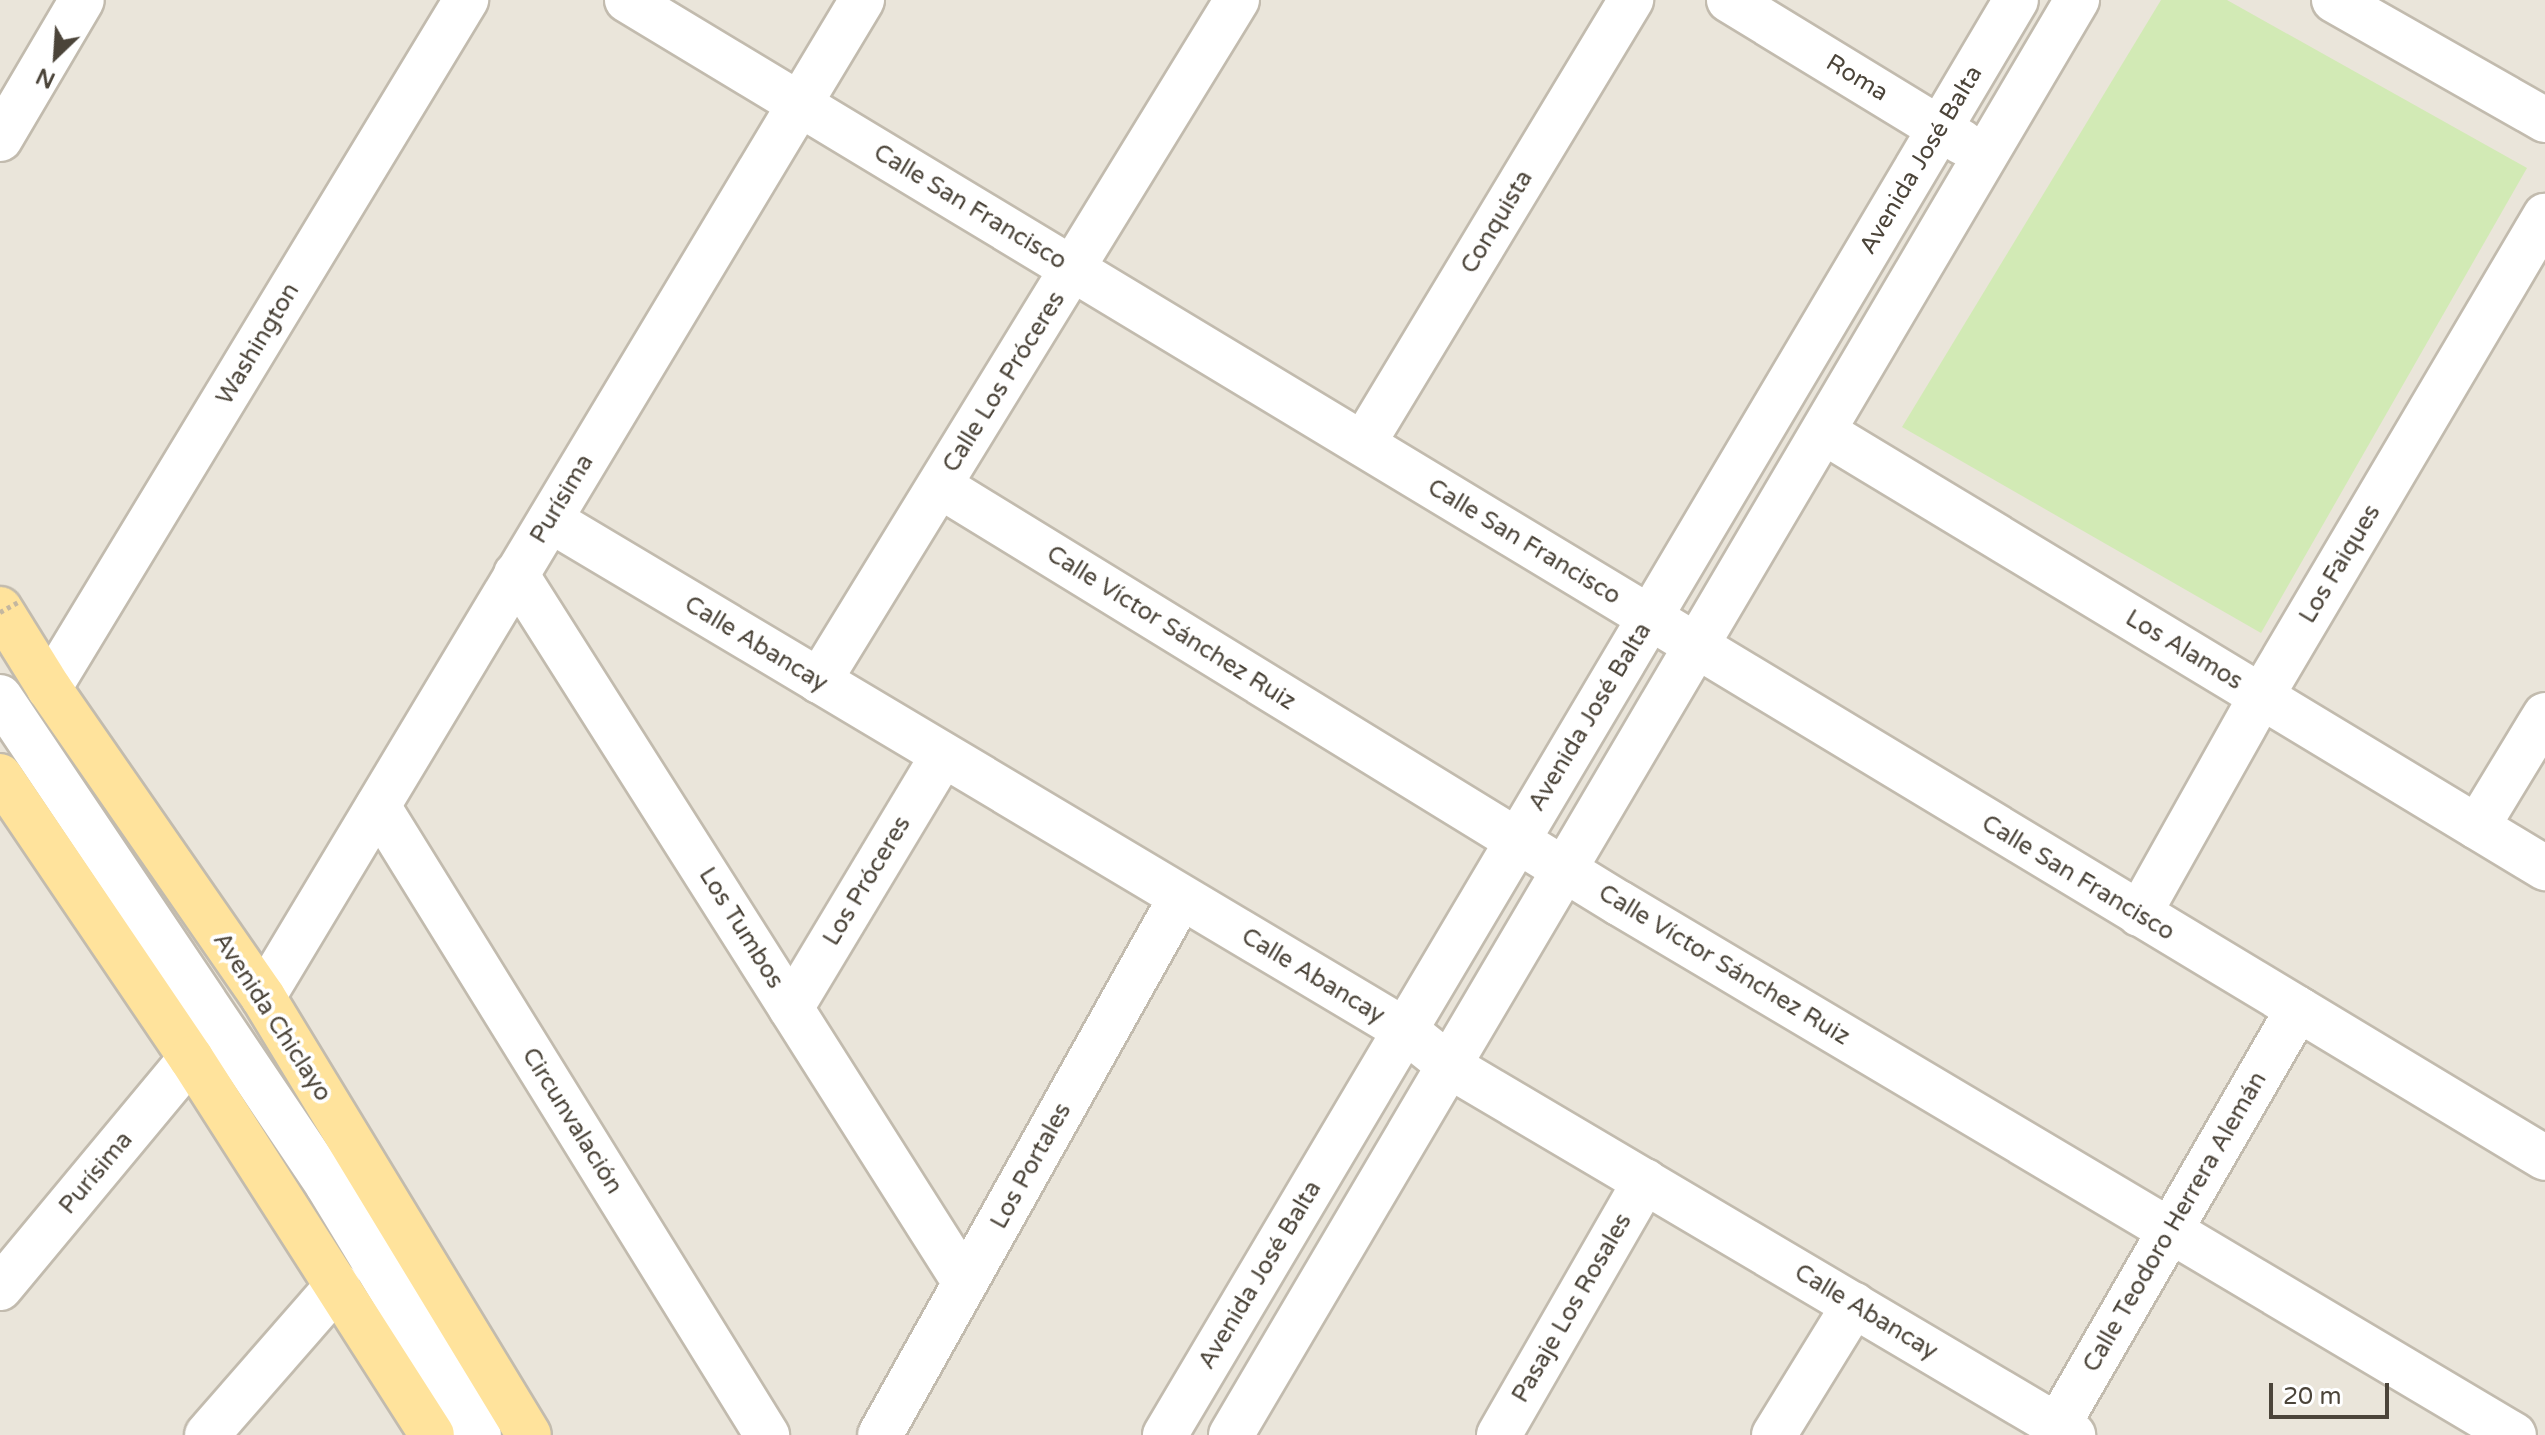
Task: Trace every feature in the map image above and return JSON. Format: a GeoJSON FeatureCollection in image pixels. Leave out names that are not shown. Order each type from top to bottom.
{"type":"FeatureCollection","features":[{"type":"Feature","properties":{"kind":"main road","name":"Avenida Chiclayo"},"geometry":{"type":"LineString","coordinates":[[6,607],[49,688],[263,997],[529,1435]]}},
{"type":"Feature","properties":{"kind":"main road"},"geometry":{"type":"LineString","coordinates":[[0,776],[191,1058],[432,1435]]}},
{"type":"Feature","properties":{"kind":"street"},"geometry":{"type":"LineString","coordinates":[[0,139],[82,0]]}},
{"type":"Feature","properties":{"kind":"street","name":"Washington"},"geometry":{"type":"LineString","coordinates":[[49,688],[466,0]]}},
{"type":"Feature","properties":{"kind":"street","name":"Calle San Francisco"},"geometry":{"type":"LineString","coordinates":[[627,0],[1363,444],[1696,649],[2298,1009],[2541,1148]]}},
{"type":"Feature","properties":{"kind":"street","name":"Purísima"},"geometry":{"type":"LineString","coordinates":[[263,997],[862,0]]}},
{"type":"Feature","properties":{"kind":"street","name":"Calle Los Próceres"},"geometry":{"type":"LineString","coordinates":[[819,681],[1237,0]]}},
{"type":"Feature","properties":{"kind":"street","name":"Conquista"},"geometry":{"type":"LineString","coordinates":[[1363,444],[1631,0]]}},
{"type":"Feature","properties":{"kind":"street","name":"Roma"},"geometry":{"type":"LineString","coordinates":[[1729,0],[1985,157]]}},
{"type":"Feature","properties":{"kind":"street","name":"Avenida José Balta"},"geometry":{"type":"LineString","coordinates":[[1165,1435],[2016,0]]}},
{"type":"Feature","properties":{"kind":"street"},"geometry":{"type":"LineString","coordinates":[[1231,1435],[1451,1067],[2077,0]]}},
{"type":"Feature","properties":{"kind":"street"},"geometry":{"type":"LineString","coordinates":[[2334,0],[2545,120]]}},
{"type":"Feature","properties":{"kind":"street","name":"Los Faiques"},"geometry":{"type":"LineString","coordinates":[[2139,914],[2261,697],[2545,216]]}},
{"type":"Feature","properties":{"kind":"street","name":"Los Alamos"},"geometry":{"type":"LineString","coordinates":[[1824,432],[2545,868]]}},
{"type":"Feature","properties":{"kind":"street","name":"Calle Víctor Sánchez Ruiz"},"geometry":{"type":"LineString","coordinates":[[940,486],[1566,871],[2171,1229],[2489,1429]]}},
{"type":"Feature","properties":{"kind":"street","name":"Calle Abancay"},"geometry":{"type":"LineString","coordinates":[[550,520],[1405,1030],[1451,1067],[1854,1305],[2061,1432]]}},
{"type":"Feature","properties":{"kind":"street","name":"Los Tumbos"},"geometry":{"type":"LineString","coordinates":[[516,574],[965,1283]]}},
{"type":"Feature","properties":{"kind":"street","name":"Avenida Chiclayo"},"geometry":{"type":"LineString","coordinates":[[0,697],[327,1184],[479,1435]]}},
{"type":"Feature","properties":{"kind":"street"},"geometry":{"type":"LineString","coordinates":[[2477,827],[2545,715]]}},
{"type":"Feature","properties":{"kind":"street","name":"Los Próceres"},"geometry":{"type":"LineString","coordinates":[[791,1008],[943,755]]}},
{"type":"Feature","properties":{"kind":"street","name":"Circunvalación"},"geometry":{"type":"LineString","coordinates":[[378,806],[767,1435]]}},
{"type":"Feature","properties":{"kind":"street","name":"Los Portales"},"geometry":{"type":"LineString","coordinates":[[880,1435],[1181,897]]}},
{"type":"Feature","properties":{"kind":"street","name":"Calle Teodoro Herrera Alemán"},"geometry":{"type":"LineString","coordinates":[[2061,1432],[2171,1229],[2298,1009]]}},
{"type":"Feature","properties":{"kind":"street","name":"Purísima"},"geometry":{"type":"LineString","coordinates":[[0,1288],[191,1058]]}},
{"type":"Feature","properties":{"kind":"street","name":"Pasaje Los Rosales"},"geometry":{"type":"LineString","coordinates":[[1499,1435],[1645,1181]]}},
{"type":"Feature","properties":{"kind":"street"},"geometry":{"type":"LineString","coordinates":[[207,1435],[338,1285]]}},
{"type":"Feature","properties":{"kind":"street"},"geometry":{"type":"LineString","coordinates":[[1774,1435],[1854,1305]]}},
{"type":"Feature","properties":{"kind":"shaded area"},"geometry":{"type":"Polygon","coordinates":[[[0,0],[2545,0],[2545,1435],[0,1435],[0,0]]]}},
{"type":"Feature","properties":{"kind":"green space"},"geometry":{"type":"Polygon","coordinates":[[[2161,0],[2227,0],[2527,168],[2261,633],[1902,427],[2161,0]]]}}]}
